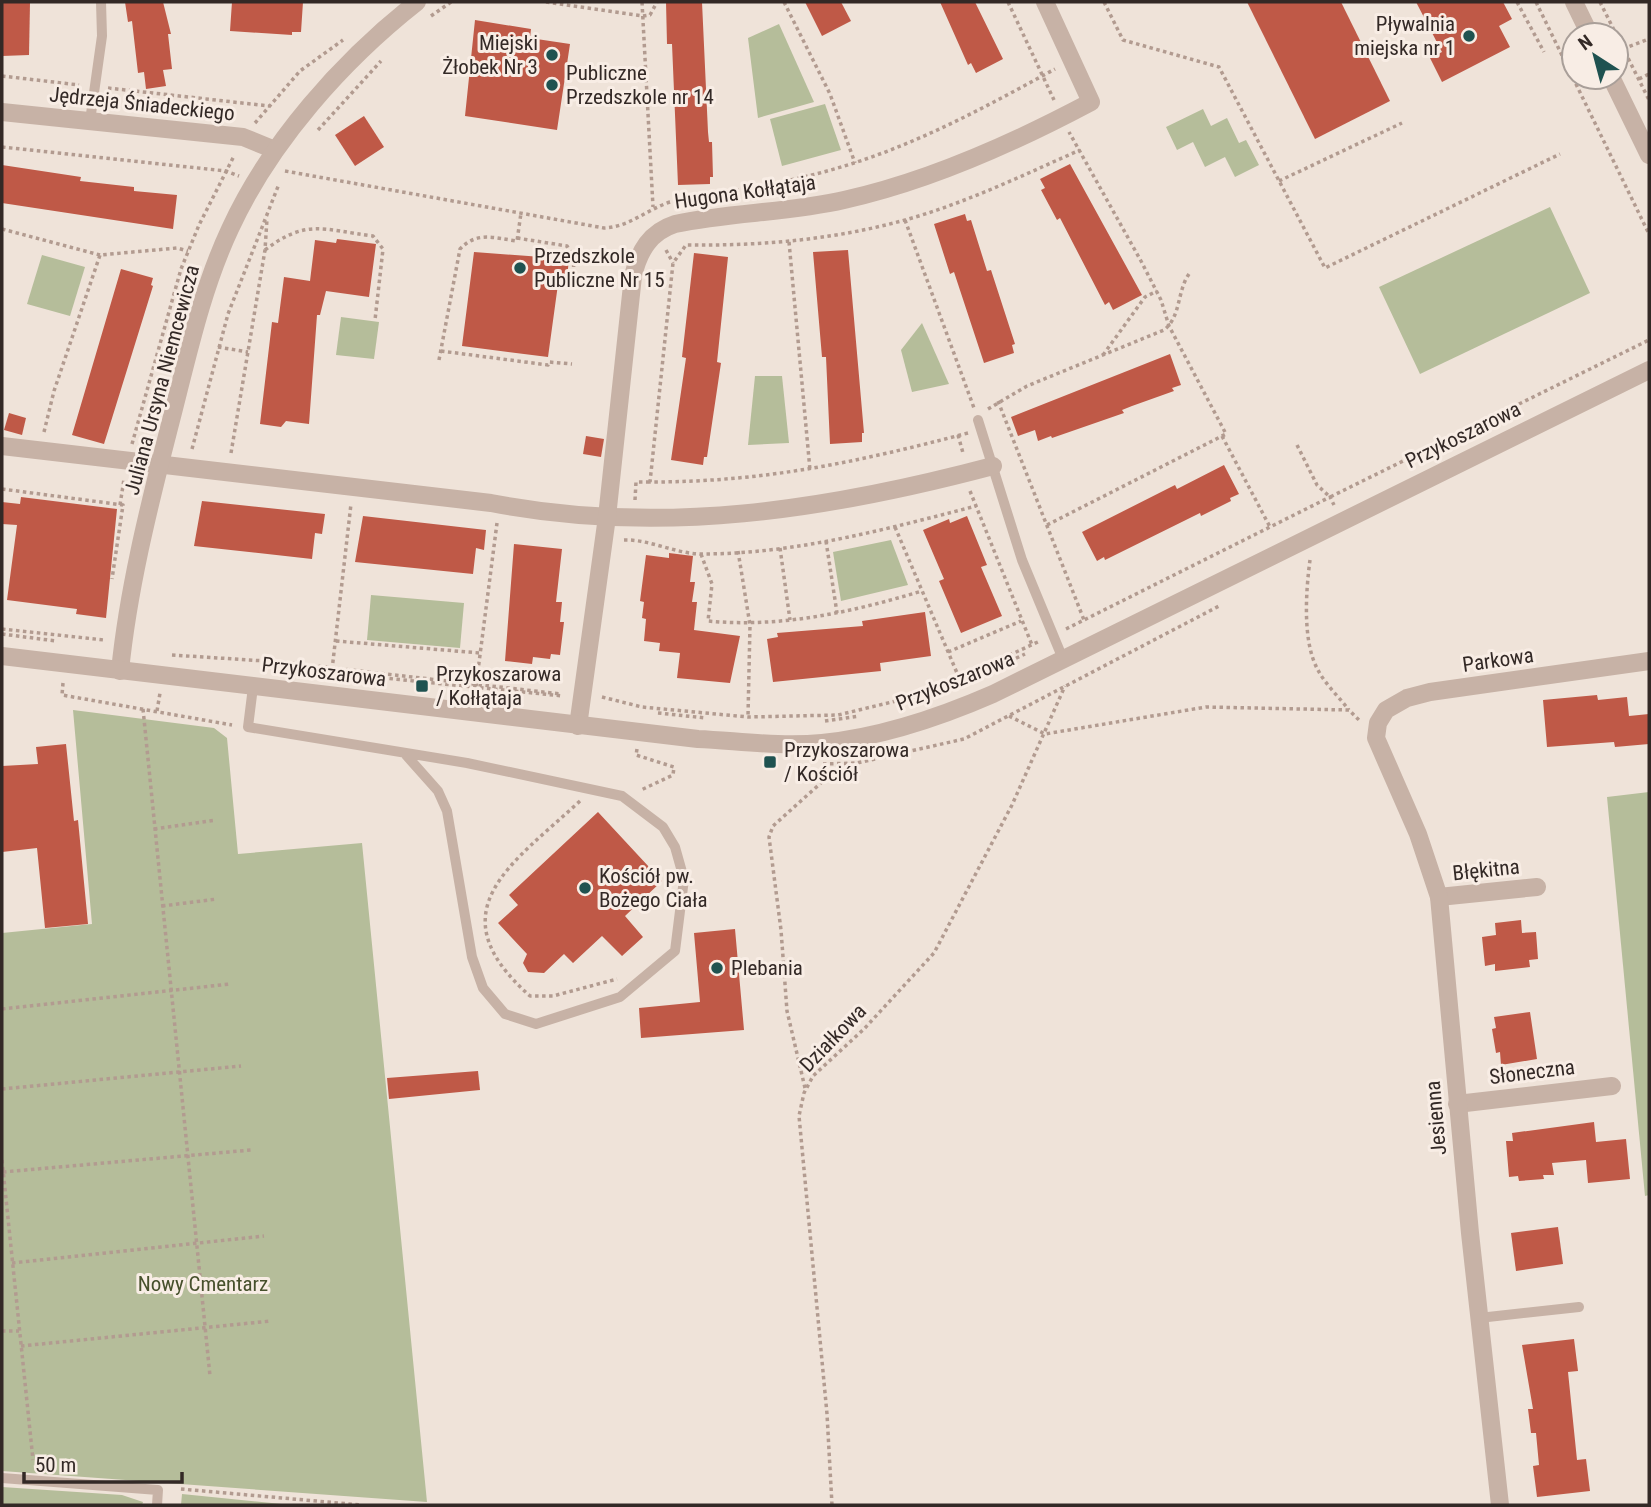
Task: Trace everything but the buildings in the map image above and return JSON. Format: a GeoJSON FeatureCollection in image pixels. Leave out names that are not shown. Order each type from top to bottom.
{"type":"FeatureCollection","features":[{"type":"Feature","properties":{"kind":"street","name":"Juliana Ursyna Niemcewicza"},"geometry":{"type":"LineString","coordinates":[[120,671],[159,465],[201,307],[230,230],[275,150],[342,71],[417,2]]}},
{"type":"Feature","properties":{"kind":"street","name":"Hugona Kołłątaja"},"geometry":{"type":"LineString","coordinates":[[578,726],[571,696],[607,517],[633,276],[640,252],[663,227],[870,194],[966,160],[1091,102],[1045,2]]}},
{"type":"Feature","properties":{"kind":"street"},"geometry":{"type":"LineString","coordinates":[[1574,2],[1583,21]]}},
{"type":"Feature","properties":{"kind":"street"},"geometry":{"type":"LineString","coordinates":[[1618,91],[1649,155]]}},
{"type":"Feature","properties":{"kind":"street","name":"Jędrzeja Śniadeckiego"},"geometry":{"type":"LineString","coordinates":[[2,112],[243,137],[275,150]]}},
{"type":"Feature","properties":{"kind":"street","name":"Przykoszarowa"},"geometry":{"type":"LineString","coordinates":[[2,656],[578,726],[757,743],[821,743],[853,739],[936,718],[1063,659],[1649,369]]}},
{"type":"Feature","properties":{"kind":"street"},"geometry":{"type":"LineString","coordinates":[[2,446],[607,517],[671,520],[775,512],[834,503],[992,466]]}},
{"type":"Feature","properties":{"kind":"street","name":"Parkowa"},"geometry":{"type":"LineString","coordinates":[[1376,738],[1378,723],[1385,710],[1406,698],[1649,661]]}},
{"type":"Feature","properties":{"kind":"street","name":"Jesienna"},"geometry":{"type":"LineString","coordinates":[[1376,738],[1418,834],[1439,897],[1457,1104],[1500,1505]]}},
{"type":"Feature","properties":{"kind":"street","name":"Błękitna"},"geometry":{"type":"LineString","coordinates":[[1439,897],[1537,887]]}},
{"type":"Feature","properties":{"kind":"street","name":"Słoneczna"},"geometry":{"type":"LineString","coordinates":[[1457,1104],[1612,1086]]}},
{"type":"Feature","properties":{"kind":"lane"},"geometry":{"type":"LineString","coordinates":[[90,121],[102,36],[101,2]]}},
{"type":"Feature","properties":{"kind":"lane"},"geometry":{"type":"LineString","coordinates":[[979,424],[1006,515],[1063,659]]}},
{"type":"Feature","properties":{"kind":"lane"},"geometry":{"type":"LineString","coordinates":[[253,687],[248,727],[467,763],[595,788],[622,796],[635,804],[663,827],[676,847],[684,879],[675,951],[620,997],[536,1024],[505,1014],[483,988],[472,957],[447,811],[438,791],[406,755]]}},
{"type":"Feature","properties":{"kind":"lane"},"geometry":{"type":"LineString","coordinates":[[1479,1318],[1579,1307]]}},
{"type":"Feature","properties":{"kind":"lane"},"geometry":{"type":"LineString","coordinates":[[2,1478],[158,1490],[158,1505]]}},
{"type":"Feature","properties":{"kind":"path"},"geometry":{"type":"LineString","coordinates":[[430,17],[451,2]]}},
{"type":"Feature","properties":{"kind":"path"},"geometry":{"type":"LineString","coordinates":[[546,2],[643,16],[650,15],[657,2]]}},
{"type":"Feature","properties":{"kind":"path"},"geometry":{"type":"LineString","coordinates":[[573,6],[582,2]]}},
{"type":"Feature","properties":{"kind":"path"},"geometry":{"type":"LineString","coordinates":[[635,2],[642,3],[653,207]]}},
{"type":"Feature","properties":{"kind":"path"},"geometry":{"type":"LineString","coordinates":[[785,2],[830,94],[855,163]]}},
{"type":"Feature","properties":{"kind":"path"},"geometry":{"type":"LineString","coordinates":[[1008,2],[1061,118],[1157,291],[1169,326],[1226,434],[1047,525]]}},
{"type":"Feature","properties":{"kind":"path"},"geometry":{"type":"LineString","coordinates":[[1104,2],[1123,40],[1219,67],[1325,268],[1560,154]]}},
{"type":"Feature","properties":{"kind":"path"},"geometry":{"type":"LineString","coordinates":[[1517,2],[1544,52]]}},
{"type":"Feature","properties":{"kind":"path"},"geometry":{"type":"LineString","coordinates":[[1536,2],[1649,234]]}},
{"type":"Feature","properties":{"kind":"path"},"geometry":{"type":"LineString","coordinates":[[1600,2],[1609,21]]}},
{"type":"Feature","properties":{"kind":"path"},"geometry":{"type":"LineString","coordinates":[[120,505],[127,461],[188,251],[226,171],[243,137],[300,71],[349,36]]}},
{"type":"Feature","properties":{"kind":"path"},"geometry":{"type":"LineString","coordinates":[[1630,46],[1649,39]]}},
{"type":"Feature","properties":{"kind":"path"},"geometry":{"type":"LineString","coordinates":[[312,136],[388,54]]}},
{"type":"Feature","properties":{"kind":"path"},"geometry":{"type":"LineString","coordinates":[[285,171],[604,228],[629,224],[653,207],[855,163],[931,133],[1072,60]]}},
{"type":"Feature","properties":{"kind":"path"},"geometry":{"type":"LineString","coordinates":[[1630,62],[1649,100]]}},
{"type":"Feature","properties":{"kind":"path"},"geometry":{"type":"LineString","coordinates":[[1639,79],[1649,74]]}},
{"type":"Feature","properties":{"kind":"path"},"geometry":{"type":"LineString","coordinates":[[2,76],[269,106]]}},
{"type":"Feature","properties":{"kind":"path"},"geometry":{"type":"LineString","coordinates":[[1279,181],[1402,123]]}},
{"type":"Feature","properties":{"kind":"path"},"geometry":{"type":"LineString","coordinates":[[2,147],[226,171],[276,190]]}},
{"type":"Feature","properties":{"kind":"path"},"geometry":{"type":"LineString","coordinates":[[1080,150],[982,194],[905,220],[789,242],[744,246],[686,245],[673,263],[650,482],[726,480],[810,470],[979,424],[998,401],[1027,386],[1155,335],[1169,326],[1182,283],[1189,274]]}},
{"type":"Feature","properties":{"kind":"path"},"geometry":{"type":"LineString","coordinates":[[190,468],[192,444],[218,347],[276,190],[290,163]]}},
{"type":"Feature","properties":{"kind":"path"},"geometry":{"type":"LineString","coordinates":[[439,360],[460,249],[471,238],[481,236],[517,241],[521,213]]}},
{"type":"Feature","properties":{"kind":"path"},"geometry":{"type":"LineString","coordinates":[[231,455],[265,250],[267,214]]}},
{"type":"Feature","properties":{"kind":"path"},"geometry":{"type":"LineString","coordinates":[[905,220],[979,424]]}},
{"type":"Feature","properties":{"kind":"path"},"geometry":{"type":"LineString","coordinates":[[265,250],[292,232],[308,228],[373,236],[383,249],[375,320]]}},
{"type":"Feature","properties":{"kind":"path"},"geometry":{"type":"LineString","coordinates":[[2,229],[100,255],[177,248],[188,251]]}},
{"type":"Feature","properties":{"kind":"path"},"geometry":{"type":"LineString","coordinates":[[517,237],[567,246],[575,258],[573,281]]}},
{"type":"Feature","properties":{"kind":"path"},"geometry":{"type":"LineString","coordinates":[[789,242],[810,470]]}},
{"type":"Feature","properties":{"kind":"path"},"geometry":{"type":"LineString","coordinates":[[43,440],[54,391],[100,255]]}},
{"type":"Feature","properties":{"kind":"path"},"geometry":{"type":"LineString","coordinates":[[1101,356],[1145,297],[1157,291]]}},
{"type":"Feature","properties":{"kind":"path"},"geometry":{"type":"LineString","coordinates":[[603,689],[602,697],[614,702],[748,717],[813,718],[863,711],[925,694],[1053,638],[1330,497],[1649,340]]}},
{"type":"Feature","properties":{"kind":"path"},"geometry":{"type":"LineString","coordinates":[[218,347],[248,352]]}},
{"type":"Feature","properties":{"kind":"path"},"geometry":{"type":"LineString","coordinates":[[441,351],[548,365],[549,362],[572,364]]}},
{"type":"Feature","properties":{"kind":"path"},"geometry":{"type":"LineString","coordinates":[[998,401],[1084,620]]}},
{"type":"Feature","properties":{"kind":"path"},"geometry":{"type":"LineString","coordinates":[[1222,436],[1270,527]]}},
{"type":"Feature","properties":{"kind":"path"},"geometry":{"type":"LineString","coordinates":[[1297,445],[1317,485],[1330,497],[1343,520]]}},
{"type":"Feature","properties":{"kind":"path"},"geometry":{"type":"LineString","coordinates":[[965,473],[1032,645]]}},
{"type":"Feature","properties":{"kind":"path"},"geometry":{"type":"LineString","coordinates":[[2,489],[123,505],[111,586]]}},
{"type":"Feature","properties":{"kind":"path"},"geometry":{"type":"LineString","coordinates":[[332,670],[351,498]]}},
{"type":"Feature","properties":{"kind":"path"},"geometry":{"type":"LineString","coordinates":[[1324,509],[1334,504]]}},
{"type":"Feature","properties":{"kind":"path"},"geometry":{"type":"LineString","coordinates":[[622,553],[624,540],[701,555],[780,548],[895,527],[976,506]]}},
{"type":"Feature","properties":{"kind":"path"},"geometry":{"type":"LineString","coordinates":[[476,686],[498,514]]}},
{"type":"Feature","properties":{"kind":"path"},"geometry":{"type":"LineString","coordinates":[[895,527],[960,680]]}},
{"type":"Feature","properties":{"kind":"path"},"geometry":{"type":"LineString","coordinates":[[1313,534],[1306,586],[1308,626],[1317,669],[1349,710],[1376,738]]}},
{"type":"Feature","properties":{"kind":"path"},"geometry":{"type":"LineString","coordinates":[[826,541],[837,613]]}},
{"type":"Feature","properties":{"kind":"path"},"geometry":{"type":"LineString","coordinates":[[780,548],[790,620]]}},
{"type":"Feature","properties":{"kind":"path"},"geometry":{"type":"LineString","coordinates":[[893,708],[953,688],[1242,549]]}},
{"type":"Feature","properties":{"kind":"path"},"geometry":{"type":"LineString","coordinates":[[738,551],[750,625],[748,717]]}},
{"type":"Feature","properties":{"kind":"path"},"geometry":{"type":"LineString","coordinates":[[701,555],[712,583],[708,621],[750,625],[790,620],[837,613],[922,591]]}},
{"type":"Feature","properties":{"kind":"path"},"geometry":{"type":"LineString","coordinates":[[948,652],[1021,621]]}},
{"type":"Feature","properties":{"kind":"path"},"geometry":{"type":"LineString","coordinates":[[103,640],[105,627]]}},
{"type":"Feature","properties":{"kind":"path"},"geometry":{"type":"LineString","coordinates":[[2,629],[103,640],[123,646]]}},
{"type":"Feature","properties":{"kind":"path"},"geometry":{"type":"LineString","coordinates":[[2,634],[123,646]]}},
{"type":"Feature","properties":{"kind":"path"},"geometry":{"type":"LineString","coordinates":[[336,640],[480,653]]}},
{"type":"Feature","properties":{"kind":"path"},"geometry":{"type":"LineString","coordinates":[[168,655],[571,696]]}},
{"type":"Feature","properties":{"kind":"path"},"geometry":{"type":"LineString","coordinates":[[162,659],[332,670]]}},
{"type":"Feature","properties":{"kind":"path","name":"Działkowa"},"geometry":{"type":"LineString","coordinates":[[832,1505],[828,1415],[799,1116],[805,1090],[820,1068],[864,1029],[934,953],[1006,817],[1066,684]]}},
{"type":"Feature","properties":{"kind":"path"},"geometry":{"type":"LineString","coordinates":[[62,695],[248,727]]}},
{"type":"Feature","properties":{"kind":"path"},"geometry":{"type":"LineString","coordinates":[[1009,716],[1045,734],[1206,707],[1349,710]]}},
{"type":"Feature","properties":{"kind":"path"},"geometry":{"type":"LineString","coordinates":[[621,708],[756,724]]}},
{"type":"Feature","properties":{"kind":"path"},"geometry":{"type":"LineString","coordinates":[[142,709],[210,1376]]}},
{"type":"Feature","properties":{"kind":"path"},"geometry":{"type":"LineString","coordinates":[[812,723],[870,714]]}},
{"type":"Feature","properties":{"kind":"path"},"geometry":{"type":"LineString","coordinates":[[636,755],[674,767],[673,775],[658,784]]}},
{"type":"Feature","properties":{"kind":"path"},"geometry":{"type":"LineString","coordinates":[[805,1090],[787,1011],[781,930],[769,837],[773,826],[822,782],[857,764]]}},
{"type":"Feature","properties":{"kind":"path"},"geometry":{"type":"LineString","coordinates":[[595,788],[529,848],[494,886],[483,923],[497,962],[530,996],[553,996],[620,978]]}},
{"type":"Feature","properties":{"kind":"path"},"geometry":{"type":"LineString","coordinates":[[155,829],[216,820]]}},
{"type":"Feature","properties":{"kind":"path"},"geometry":{"type":"LineString","coordinates":[[162,906],[217,899]]}},
{"type":"Feature","properties":{"kind":"path"},"geometry":{"type":"LineString","coordinates":[[2,1010],[230,984]]}},
{"type":"Feature","properties":{"kind":"path"},"geometry":{"type":"LineString","coordinates":[[2,1089],[241,1066]]}},
{"type":"Feature","properties":{"kind":"path"},"geometry":{"type":"LineString","coordinates":[[3,1172],[251,1150]]}},
{"type":"Feature","properties":{"kind":"path"},"geometry":{"type":"LineString","coordinates":[[2,1160],[33,1460]]}},
{"type":"Feature","properties":{"kind":"path"},"geometry":{"type":"LineString","coordinates":[[12,1263],[264,1236]]}},
{"type":"Feature","properties":{"kind":"path"},"geometry":{"type":"LineString","coordinates":[[21,1346],[271,1321]]}},
{"type":"Feature","properties":{"kind":"path"},"geometry":{"type":"LineString","coordinates":[[2,1331],[19,1331]]}},
{"type":"Feature","properties":{"kind":"path"},"geometry":{"type":"LineString","coordinates":[[181,1489],[361,1505]]}},
{"type":"Feature","properties":{"kind":"green space"},"geometry":{"type":"Polygon","coordinates":[[[779,24],[814,102],[758,118],[748,38],[779,24]]]}},
{"type":"Feature","properties":{"kind":"green space"},"geometry":{"type":"Polygon","coordinates":[[[825,104],[841,150],[782,166],[770,119],[825,104]]]}},
{"type":"Feature","properties":{"kind":"green space"},"geometry":{"type":"Polygon","coordinates":[[[1203,109],[1211,126],[1227,118],[1239,143],[1246,140],[1259,165],[1235,177],[1225,157],[1205,167],[1193,142],[1177,150],[1166,127],[1203,109]]]}},
{"type":"Feature","properties":{"kind":"green space"},"geometry":{"type":"Polygon","coordinates":[[[1550,207],[1590,293],[1420,374],[1379,287],[1550,207]]]}},
{"type":"Feature","properties":{"kind":"green space"},"geometry":{"type":"Polygon","coordinates":[[[42,255],[85,267],[70,316],[27,304],[42,255]]]}},
{"type":"Feature","properties":{"kind":"green space"},"geometry":{"type":"Polygon","coordinates":[[[341,317],[379,322],[374,359],[336,355],[341,317]]]}},
{"type":"Feature","properties":{"kind":"green space"},"geometry":{"type":"Polygon","coordinates":[[[922,323],[949,384],[912,392],[901,350],[922,323]]]}},
{"type":"Feature","properties":{"kind":"green space"},"geometry":{"type":"Polygon","coordinates":[[[755,376],[782,376],[789,443],[748,445],[755,376]]]}},
{"type":"Feature","properties":{"kind":"green space"},"geometry":{"type":"Polygon","coordinates":[[[891,540],[908,585],[841,601],[833,552],[891,540]]]}},
{"type":"Feature","properties":{"kind":"green space"},"geometry":{"type":"Polygon","coordinates":[[[371,595],[464,603],[460,648],[367,640],[371,595]]]}},
{"type":"Feature","properties":{"kind":"green space","name":"Nowy Cmentarz"},"geometry":{"type":"Polygon","coordinates":[[[73,710],[214,728],[227,738],[238,854],[362,843],[427,1502],[2,1471],[2,933],[92,924],[73,710]]]}},
{"type":"Feature","properties":{"kind":"green space"},"geometry":{"type":"Polygon","coordinates":[[[1649,792],[1649,1195],[1645,1196],[1607,797],[1649,792]]]}},
{"type":"Feature","properties":{"kind":"green space"},"geometry":{"type":"Polygon","coordinates":[[[2,1487],[122,1495],[143,1502],[142,1505],[2,1505],[2,1487]]]}},
{"type":"Feature","properties":{"kind":"green space"},"geometry":{"type":"Polygon","coordinates":[[[182,1494],[292,1505],[181,1505],[182,1494]]]}},
{"type":"Feature","properties":{"kind":"place","name":"Pływalnia miejska nr 1"},"geometry":{"type":"Point","coordinates":[1469,36]}},
{"type":"Feature","properties":{"kind":"place","name":"Miejski Żłobek Nr 3"},"geometry":{"type":"Point","coordinates":[552,55]}},
{"type":"Feature","properties":{"kind":"place","name":"Publiczne Przedszkole nr 14"},"geometry":{"type":"Point","coordinates":[552,85]}},
{"type":"Feature","properties":{"kind":"place","name":"Przedszkole Publiczne Nr 15"},"geometry":{"type":"Point","coordinates":[520,268]}},
{"type":"Feature","properties":{"kind":"place","name":"Przykoszarowa / Kołłątaja"},"geometry":{"type":"Point","coordinates":[422,686]}},
{"type":"Feature","properties":{"kind":"place","name":"Przykoszarowa / Kościół"},"geometry":{"type":"Point","coordinates":[770,762]}},
{"type":"Feature","properties":{"kind":"place","name":"Kościół pw. Bożego Ciała"},"geometry":{"type":"Point","coordinates":[585,888]}},
{"type":"Feature","properties":{"kind":"place","name":"Plebania"},"geometry":{"type":"Point","coordinates":[717,968]}}]}
